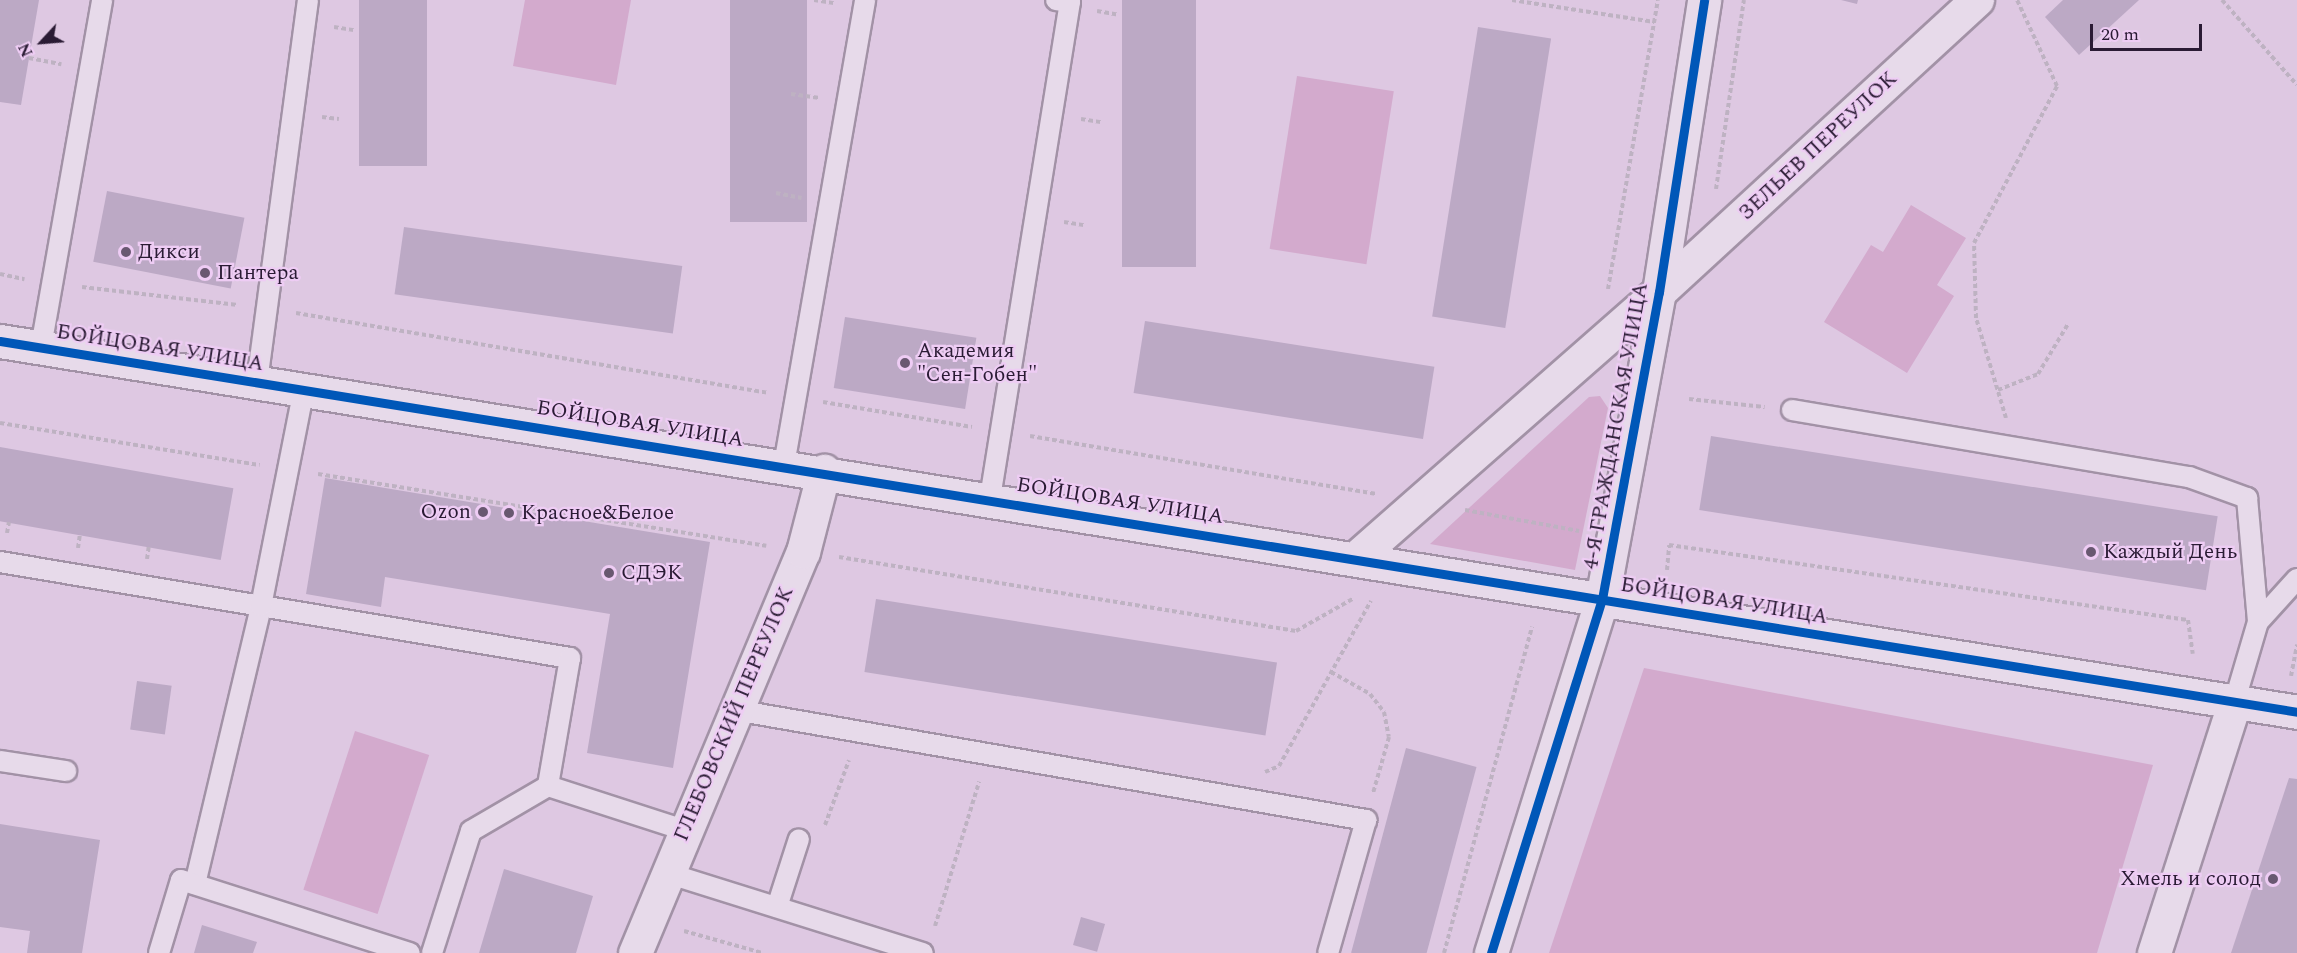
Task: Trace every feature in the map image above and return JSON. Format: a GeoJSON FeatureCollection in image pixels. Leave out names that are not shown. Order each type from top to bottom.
{"type":"FeatureCollection","features":[{"type":"Feature","properties":{"kind":"street","name":"4-Я ГРАЖДАНСКАЯ УЛИЦА"},"geometry":{"type":"LineString","coordinates":[[1491,953],[1602,599],[1659,292],[1704,0]]}},
{"type":"Feature","properties":{"kind":"street","name":"ЗЕЛЬЕВ ПЕРЕУЛОК"},"geometry":{"type":"LineString","coordinates":[[1358,556],[1659,292],[1977,0]]}},
{"type":"Feature","properties":{"kind":"street","name":"БОЙЦОВАЯ УЛИЦА"},"geometry":{"type":"LineString","coordinates":[[0,341],[1358,556],[1602,599],[2235,700],[2297,712]]}},
{"type":"Feature","properties":{"kind":"street","name":"ГЛЕБОВСКИЙ ПЕРЕУЛОК"},"geometry":{"type":"LineString","coordinates":[[635,953],[684,830],[804,552],[824,471]]}},
{"type":"Feature","properties":{"kind":"street"},"geometry":{"type":"LineString","coordinates":[[2154,953],[2235,700]]}},
{"type":"Feature","properties":{"kind":"lane"},"geometry":{"type":"LineString","coordinates":[[42,347],[102,0]]}},
{"type":"Feature","properties":{"kind":"lane"},"geometry":{"type":"LineString","coordinates":[[257,382],[308,0]]}},
{"type":"Feature","properties":{"kind":"lane"},"geometry":{"type":"LineString","coordinates":[[784,465],[865,0]]}},
{"type":"Feature","properties":{"kind":"lane"},"geometry":{"type":"LineString","coordinates":[[990,498],[1070,2],[1056,0]]}},
{"type":"Feature","properties":{"kind":"lane"},"geometry":{"type":"LineString","coordinates":[[195,884],[261,606],[304,389]]}},
{"type":"Feature","properties":{"kind":"lane"},"geometry":{"type":"LineString","coordinates":[[1792,410],[2189,477],[2247,498],[2258,622],[2235,700]]}},
{"type":"Feature","properties":{"kind":"lane"},"geometry":{"type":"LineString","coordinates":[[0,562],[570,658],[548,786]]}},
{"type":"Feature","properties":{"kind":"lane"},"geometry":{"type":"LineString","coordinates":[[2258,622],[2297,579]]}},
{"type":"Feature","properties":{"kind":"lane"},"geometry":{"type":"LineString","coordinates":[[735,710],[1219,791],[1366,820],[1328,953]]}},
{"type":"Feature","properties":{"kind":"lane"},"geometry":{"type":"LineString","coordinates":[[0,761],[66,771]]}},
{"type":"Feature","properties":{"kind":"lane"},"geometry":{"type":"LineString","coordinates":[[432,953],[471,831],[548,786],[684,830]]}},
{"type":"Feature","properties":{"kind":"lane"},"geometry":{"type":"LineString","coordinates":[[777,907],[799,839]]}},
{"type":"Feature","properties":{"kind":"lane"},"geometry":{"type":"LineString","coordinates":[[667,873],[923,953]]}},
{"type":"Feature","properties":{"kind":"lane"},"geometry":{"type":"LineString","coordinates":[[159,953],[181,880],[410,953]]}},
{"type":"Feature","properties":{"kind":"path"},"geometry":{"type":"LineString","coordinates":[[1512,0],[1654,22]]}},
{"type":"Feature","properties":{"kind":"path"},"geometry":{"type":"LineString","coordinates":[[1600,300],[1608,293],[1658,0]]}},
{"type":"Feature","properties":{"kind":"path"},"geometry":{"type":"LineString","coordinates":[[1714,199],[1744,0]]}},
{"type":"Feature","properties":{"kind":"path"},"geometry":{"type":"LineString","coordinates":[[2015,447],[1976,318],[1974,243],[2056,87],[2017,0]]}},
{"type":"Feature","properties":{"kind":"path"},"geometry":{"type":"LineString","coordinates":[[2222,0],[2297,85]]}},
{"type":"Feature","properties":{"kind":"path"},"geometry":{"type":"LineString","coordinates":[[0,274],[53,284],[266,308],[1387,496]]}},
{"type":"Feature","properties":{"kind":"path"},"geometry":{"type":"LineString","coordinates":[[1998,390],[2038,374],[2068,324]]}},
{"type":"Feature","properties":{"kind":"path"},"geometry":{"type":"LineString","coordinates":[[1689,399],[1792,410]]}},
{"type":"Feature","properties":{"kind":"path"},"geometry":{"type":"LineString","coordinates":[[0,423],[1296,631],[1352,598]]}},
{"type":"Feature","properties":{"kind":"path"},"geometry":{"type":"LineString","coordinates":[[1458,509],[1582,532]]}},
{"type":"Feature","properties":{"kind":"path"},"geometry":{"type":"LineString","coordinates":[[1666,570],[1668,545],[2188,620],[2193,654]]}},
{"type":"Feature","properties":{"kind":"path"},"geometry":{"type":"LineString","coordinates":[[1219,791],[1279,766],[1371,601]]}},
{"type":"Feature","properties":{"kind":"path"},"geometry":{"type":"LineString","coordinates":[[1443,953],[1532,627]]}},
{"type":"Feature","properties":{"kind":"path"},"geometry":{"type":"LineString","coordinates":[[2291,679],[2297,645]]}},
{"type":"Feature","properties":{"kind":"path"},"geometry":{"type":"LineString","coordinates":[[1331,672],[1370,694],[1384,712],[1389,737],[1366,820]]}},
{"type":"Feature","properties":{"kind":"path"},"geometry":{"type":"LineString","coordinates":[[799,839],[828,823],[858,730]]}},
{"type":"Feature","properties":{"kind":"path"},"geometry":{"type":"LineString","coordinates":[[933,931],[988,752]]}},
{"type":"Feature","properties":{"kind":"path"},"geometry":{"type":"LineString","coordinates":[[672,927],[763,953]]}},
{"type":"Feature","properties":{"kind":"shaded area"},"geometry":{"type":"Polygon","coordinates":[[[525,0],[631,0],[616,85],[513,66],[525,0]]]}},
{"type":"Feature","properties":{"kind":"shaded area"},"geometry":{"type":"Polygon","coordinates":[[[1297,76],[1394,91],[1366,264],[1270,249],[1297,76]]]}},
{"type":"Feature","properties":{"kind":"shaded area"},"geometry":{"type":"Polygon","coordinates":[[[1911,205],[1966,238],[1937,285],[1954,296],[1907,373],[1824,322],[1871,245],[1883,252],[1911,205]]]}},
{"type":"Feature","properties":{"kind":"shaded area"},"geometry":{"type":"Polygon","coordinates":[[[1600,396],[1608,408],[1575,570],[1430,544],[1589,397],[1600,396]]]}},
{"type":"Feature","properties":{"kind":"shaded area"},"geometry":{"type":"Polygon","coordinates":[[[1644,668],[2153,765],[2097,953],[1549,953],[1644,668]]]}},
{"type":"Feature","properties":{"kind":"shaded area"},"geometry":{"type":"Polygon","coordinates":[[[355,731],[429,755],[378,914],[303,890],[355,731]]]}},
{"type":"Feature","properties":{"kind":"building"},"geometry":{"type":"Polygon","coordinates":[[[0,0],[39,0],[21,105],[0,102],[0,0]]]}},
{"type":"Feature","properties":{"kind":"building"},"geometry":{"type":"Polygon","coordinates":[[[359,0],[427,0],[427,166],[359,166],[359,0]]]}},
{"type":"Feature","properties":{"kind":"building"},"geometry":{"type":"Polygon","coordinates":[[[730,0],[807,0],[807,222],[730,222],[730,0]]]}},
{"type":"Feature","properties":{"kind":"building"},"geometry":{"type":"Polygon","coordinates":[[[1122,0],[1196,0],[1196,267],[1122,267],[1122,0]]]}},
{"type":"Feature","properties":{"kind":"building"},"geometry":{"type":"Polygon","coordinates":[[[1841,0],[1858,0],[1857,4],[1841,0]]]}},
{"type":"Feature","properties":{"kind":"building"},"geometry":{"type":"Polygon","coordinates":[[[2063,0],[2139,0],[2079,55],[2045,17],[2063,0]]]}},
{"type":"Feature","properties":{"kind":"building"},"geometry":{"type":"Polygon","coordinates":[[[1478,27],[1551,39],[1505,328],[1432,316],[1478,27]]]}},
{"type":"Feature","properties":{"kind":"building"},"geometry":{"type":"Polygon","coordinates":[[[107,191],[244,218],[231,288],[93,262],[107,191]]]}},
{"type":"Feature","properties":{"kind":"building"},"geometry":{"type":"Polygon","coordinates":[[[404,227],[682,266],[673,333],[395,294],[404,227]]]}},
{"type":"Feature","properties":{"kind":"building","name":"Академия \"Сен-Гобен\""},"geometry":{"type":"Polygon","coordinates":[[[845,317],[976,338],[965,409],[834,388],[845,317]]]}},
{"type":"Feature","properties":{"kind":"building"},"geometry":{"type":"Polygon","coordinates":[[[1145,321],[1434,367],[1423,439],[1134,393],[1145,321]]]}},
{"type":"Feature","properties":{"kind":"building"},"geometry":{"type":"Polygon","coordinates":[[[1711,436],[2218,516],[2206,590],[1699,510],[1711,436]]]}},
{"type":"Feature","properties":{"kind":"building"},"geometry":{"type":"Polygon","coordinates":[[[0,447],[233,488],[221,560],[0,521],[0,447]]]}},
{"type":"Feature","properties":{"kind":"building"},"geometry":{"type":"Polygon","coordinates":[[[325,478],[710,542],[673,768],[587,753],[610,614],[385,577],[381,607],[306,594],[325,478]]]}},
{"type":"Feature","properties":{"kind":"building"},"geometry":{"type":"Polygon","coordinates":[[[876,599],[1277,663],[1265,736],[864,672],[876,599]]]}},
{"type":"Feature","properties":{"kind":"building"},"geometry":{"type":"Polygon","coordinates":[[[137,681],[172,686],[165,734],[130,730],[137,681]]]}},
{"type":"Feature","properties":{"kind":"building"},"geometry":{"type":"Polygon","coordinates":[[[1406,748],[1477,767],[1427,953],[1351,953],[1406,748]]]}},
{"type":"Feature","properties":{"kind":"building"},"geometry":{"type":"Polygon","coordinates":[[[2289,778],[2297,779],[2297,953],[2231,953],[2289,778]]]}},
{"type":"Feature","properties":{"kind":"building"},"geometry":{"type":"Polygon","coordinates":[[[0,824],[100,840],[82,953],[27,953],[30,931],[0,927],[0,824]]]}},
{"type":"Feature","properties":{"kind":"building"},"geometry":{"type":"Polygon","coordinates":[[[504,869],[593,896],[576,953],[479,953],[504,869]]]}},
{"type":"Feature","properties":{"kind":"building"},"geometry":{"type":"Polygon","coordinates":[[[1081,917],[1105,924],[1097,952],[1073,945],[1081,917]]]}},
{"type":"Feature","properties":{"kind":"building"},"geometry":{"type":"Polygon","coordinates":[[[202,925],[257,942],[253,953],[194,953],[202,925]]]}},
{"type":"Feature","properties":{"kind":"cycle path"},"geometry":{"type":"LineString","coordinates":[[1491,953],[1602,599],[1659,292],[1704,0]]}},
{"type":"Feature","properties":{"kind":"cycle path"},"geometry":{"type":"LineString","coordinates":[[0,341],[2297,712]]}},
{"type":"Feature","properties":{"kind":"place","name":"Дикси"},"geometry":{"type":"Point","coordinates":[126,252]}},
{"type":"Feature","properties":{"kind":"place","name":"Пантера"},"geometry":{"type":"Point","coordinates":[205,273]}},
{"type":"Feature","properties":{"kind":"place","name":"Академия \"Сен-Гобен\""},"geometry":{"type":"Point","coordinates":[905,363]}},
{"type":"Feature","properties":{"kind":"place","name":"Ozon"},"geometry":{"type":"Point","coordinates":[483,512]}},
{"type":"Feature","properties":{"kind":"place","name":"Красное&Белое"},"geometry":{"type":"Point","coordinates":[509,513]}},
{"type":"Feature","properties":{"kind":"place","name":"Каждый День"},"geometry":{"type":"Point","coordinates":[2091,552]}},
{"type":"Feature","properties":{"kind":"place","name":"СДЭК"},"geometry":{"type":"Point","coordinates":[609,573]}},
{"type":"Feature","properties":{"kind":"place","name":"Хмель и солод"},"geometry":{"type":"Point","coordinates":[2273,879]}}]}
